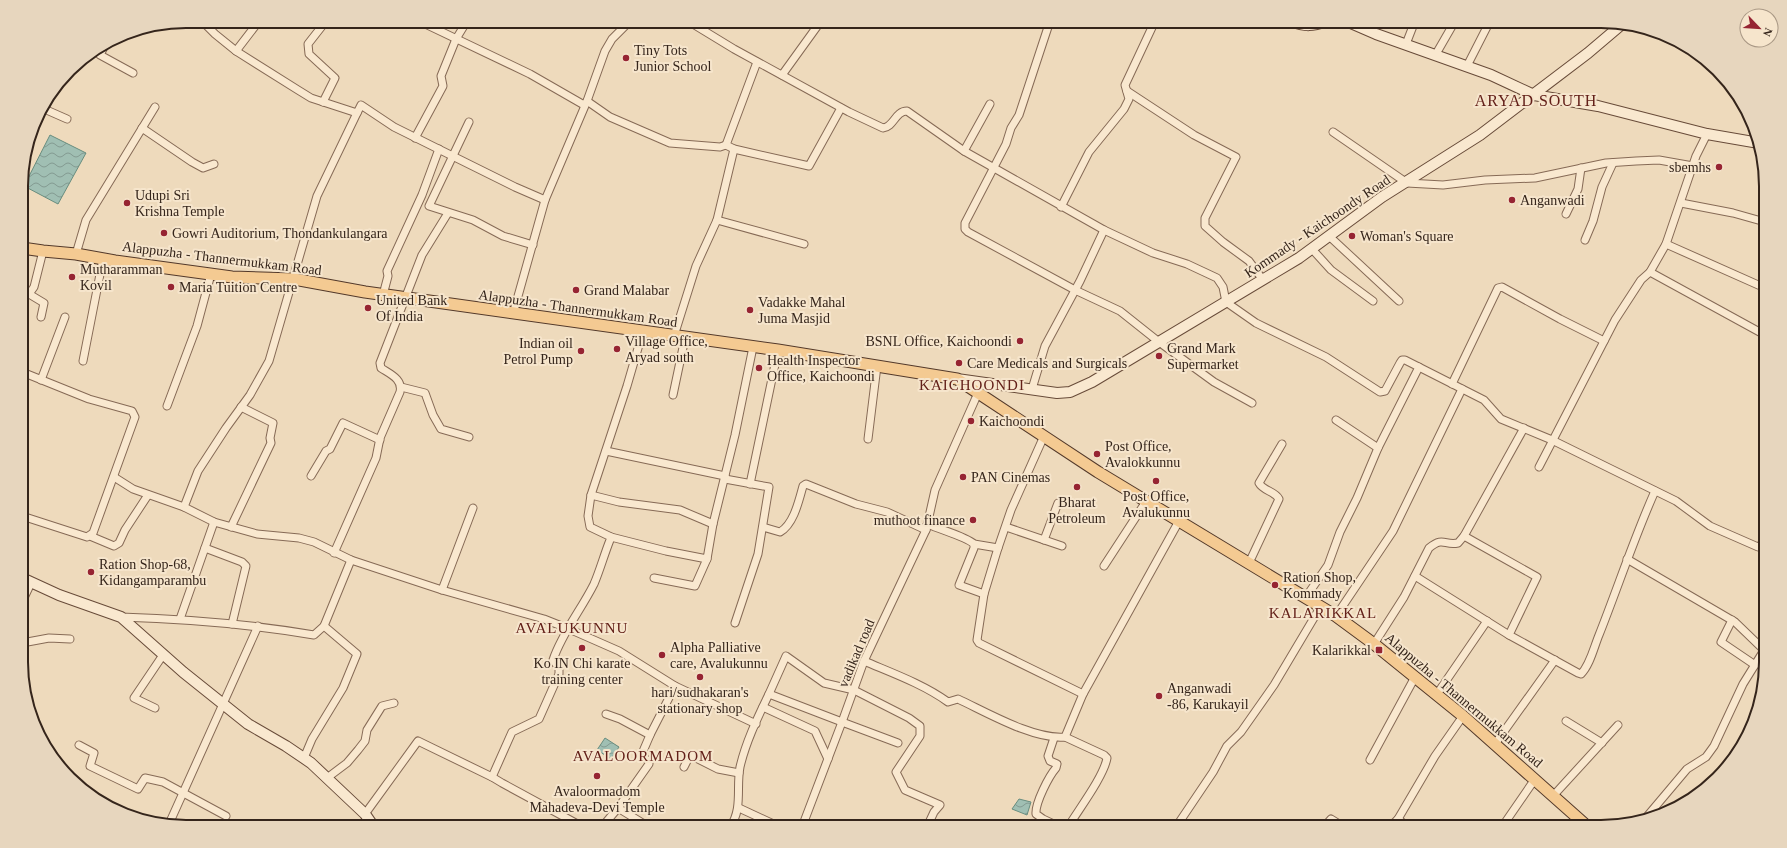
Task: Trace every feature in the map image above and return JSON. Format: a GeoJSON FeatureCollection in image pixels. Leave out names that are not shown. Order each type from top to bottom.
{"type":"FeatureCollection","features":[{"type":"Feature","properties":{"kind":"main road"},"geometry":{"type":"LineString","coordinates":[[1362,28],[1515,84],[1534,94],[1598,106],[1707,134],[1753,142]]}},
{"type":"Feature","properties":{"kind":"main road","name":"Kommady - Kaichoondy Road"},"geometry":{"type":"LineString","coordinates":[[957,379],[1057,393],[1070,392],[1105,375],[1312,249],[1382,197],[1480,135],[1617,29]]}},
{"type":"Feature","properties":{"kind":"main road","name":"Alappuzha - Thannermukkam Road"},"geometry":{"type":"LineString","coordinates":[[28,249],[76,254],[232,277],[294,280],[513,314],[778,350],[957,379],[1098,472],[1147,500],[1336,616],[1374,644],[1463,716],[1580,820]]}},
{"type":"Feature","properties":{"kind":"main road"},"geometry":{"type":"LineString","coordinates":[[28,580],[59,595],[120,617],[163,655],[248,724],[304,758],[365,814],[369,820]]}},
{"type":"Feature","properties":{"kind":"street"},"geometry":{"type":"LineString","coordinates":[[210,28],[236,51],[298,90],[323,102],[357,113]]}},
{"type":"Feature","properties":{"kind":"street"},"geometry":{"type":"LineString","coordinates":[[236,51],[254,28]]}},
{"type":"Feature","properties":{"kind":"street"},"geometry":{"type":"LineString","coordinates":[[321,28],[308,44],[309,54],[334,78],[323,102]]}},
{"type":"Feature","properties":{"kind":"street"},"geometry":{"type":"LineString","coordinates":[[433,28],[530,74],[610,117],[670,143],[720,147],[726,145],[734,149],[809,166],[841,108]]}},
{"type":"Feature","properties":{"kind":"street"},"geometry":{"type":"LineString","coordinates":[[416,138],[443,86],[441,76],[456,39],[463,28]]}},
{"type":"Feature","properties":{"kind":"street"},"geometry":{"type":"LineString","coordinates":[[513,314],[545,200],[586,103],[605,51],[612,39],[623,28]]}},
{"type":"Feature","properties":{"kind":"street"},"geometry":{"type":"LineString","coordinates":[[698,28],[841,108],[884,128],[888,127],[900,112],[907,111],[964,150],[1061,207],[1104,230],[1153,253],[1187,264],[1217,278],[1224,287],[1226,302],[1256,323],[1326,357],[1380,392],[1385,391],[1402,360],[1484,400],[1502,419],[1552,440],[1676,501],[1710,526],[1758,547]]}},
{"type":"Feature","properties":{"kind":"street"},"geometry":{"type":"LineString","coordinates":[[782,75],[816,28]]}},
{"type":"Feature","properties":{"kind":"street"},"geometry":{"type":"LineString","coordinates":[[1048,28],[1019,115],[1011,128],[1006,144],[965,223],[965,229],[1075,290],[1120,311],[1159,342],[1214,382],[1252,403]]}},
{"type":"Feature","properties":{"kind":"street"},"geometry":{"type":"LineString","coordinates":[[1061,207],[1089,152],[1124,109],[1128,98],[1125,85],[1152,28]]}},
{"type":"Feature","properties":{"kind":"street"},"geometry":{"type":"LineString","coordinates":[[1406,44],[1412,28]]}},
{"type":"Feature","properties":{"kind":"street"},"geometry":{"type":"LineString","coordinates":[[1436,54],[1451,28]]}},
{"type":"Feature","properties":{"kind":"street"},"geometry":{"type":"LineString","coordinates":[[1467,66],[1486,28]]}},
{"type":"Feature","properties":{"kind":"street"},"geometry":{"type":"LineString","coordinates":[[101,53],[100,55],[133,74]]}},
{"type":"Feature","properties":{"kind":"street"},"geometry":{"type":"LineString","coordinates":[[726,145],[757,62]]}},
{"type":"Feature","properties":{"kind":"street"},"geometry":{"type":"LineString","coordinates":[[1127,91],[1194,135],[1236,158],[1205,218],[1206,226],[1223,242],[1249,261],[1263,280]]}},
{"type":"Feature","properties":{"kind":"street"},"geometry":{"type":"LineString","coordinates":[[964,150],[990,104]]}},
{"type":"Feature","properties":{"kind":"street"},"geometry":{"type":"LineString","coordinates":[[184,507],[198,471],[250,395],[269,361],[294,280],[317,196],[361,105],[394,127],[515,187],[545,200]]}},
{"type":"Feature","properties":{"kind":"street"},"geometry":{"type":"LineString","coordinates":[[76,254],[86,220],[155,107]]}},
{"type":"Feature","properties":{"kind":"street"},"geometry":{"type":"LineString","coordinates":[[47,110],[67,119]]}},
{"type":"Feature","properties":{"kind":"street"},"geometry":{"type":"LineString","coordinates":[[469,122],[429,206],[473,220],[503,236],[533,244]]}},
{"type":"Feature","properties":{"kind":"street"},"geometry":{"type":"LineString","coordinates":[[142,128],[203,168],[214,164]]}},
{"type":"Feature","properties":{"kind":"street"},"geometry":{"type":"LineString","coordinates":[[1333,132],[1406,183],[1443,186],[1485,180],[1535,178],[1613,163],[1659,160],[1693,166]]}},
{"type":"Feature","properties":{"kind":"street"},"geometry":{"type":"LineString","coordinates":[[1539,467],[1615,320],[1641,280],[1650,272],[1666,244],[1693,166],[1707,134]]}},
{"type":"Feature","properties":{"kind":"street"},"geometry":{"type":"LineString","coordinates":[[383,295],[388,276],[387,271],[422,195],[439,149]]}},
{"type":"Feature","properties":{"kind":"street"},"geometry":{"type":"LineString","coordinates":[[674,336],[696,266],[717,220],[734,149]]}},
{"type":"Feature","properties":{"kind":"street"},"geometry":{"type":"LineString","coordinates":[[1585,240],[1593,221],[1602,187],[1613,163]]}},
{"type":"Feature","properties":{"kind":"street"},"geometry":{"type":"LineString","coordinates":[[1566,214],[1578,189],[1581,168]]}},
{"type":"Feature","properties":{"kind":"street"},"geometry":{"type":"LineString","coordinates":[[1681,203],[1733,213],[1759,220]]}},
{"type":"Feature","properties":{"kind":"street"},"geometry":{"type":"LineString","coordinates":[[334,553],[376,458],[380,440],[401,387],[399,380],[380,366],[422,255],[448,213]]}},
{"type":"Feature","properties":{"kind":"street"},"geometry":{"type":"LineString","coordinates":[[717,220],[804,244]]}},
{"type":"Feature","properties":{"kind":"street"},"geometry":{"type":"LineString","coordinates":[[1032,390],[1045,346],[1075,290],[1104,230]]}},
{"type":"Feature","properties":{"kind":"street"},"geometry":{"type":"LineString","coordinates":[[1329,236],[1399,301]]}},
{"type":"Feature","properties":{"kind":"street"},"geometry":{"type":"LineString","coordinates":[[1666,244],[1759,285]]}},
{"type":"Feature","properties":{"kind":"street"},"geometry":{"type":"LineString","coordinates":[[1312,249],[1331,270],[1373,301]]}},
{"type":"Feature","properties":{"kind":"street"},"geometry":{"type":"LineString","coordinates":[[41,317],[44,303],[29,294],[34,287],[43,251]]}},
{"type":"Feature","properties":{"kind":"street"},"geometry":{"type":"LineString","coordinates":[[83,361],[103,259]]}},
{"type":"Feature","properties":{"kind":"street"},"geometry":{"type":"LineString","coordinates":[[1650,272],[1759,332]]}},
{"type":"Feature","properties":{"kind":"street"},"geometry":{"type":"LineString","coordinates":[[167,406],[197,326],[211,274]]}},
{"type":"Feature","properties":{"kind":"street"},"geometry":{"type":"LineString","coordinates":[[1452,384],[1498,288],[1502,287],[1604,341]]}},
{"type":"Feature","properties":{"kind":"street"},"geometry":{"type":"LineString","coordinates":[[41,380],[65,317]]}},
{"type":"Feature","properties":{"kind":"street"},"geometry":{"type":"LineString","coordinates":[[643,331],[591,495],[588,523],[592,528],[611,537],[666,551],[707,559]]}},
{"type":"Feature","properties":{"kind":"street"},"geometry":{"type":"LineString","coordinates":[[673,395],[685,338]]}},
{"type":"Feature","properties":{"kind":"street"},"geometry":{"type":"LineString","coordinates":[[654,578],[695,586],[707,559],[713,524],[725,477],[753,347]]}},
{"type":"Feature","properties":{"kind":"street"},"geometry":{"type":"LineString","coordinates":[[750,484],[778,350]]}},
{"type":"Feature","properties":{"kind":"street"},"geometry":{"type":"LineString","coordinates":[[868,439],[877,366]]}},
{"type":"Feature","properties":{"kind":"street"},"geometry":{"type":"LineString","coordinates":[[1306,597],[1328,565],[1340,532],[1357,498],[1378,448],[1419,367]]}},
{"type":"Feature","properties":{"kind":"street"},"geometry":{"type":"LineString","coordinates":[[28,375],[89,399],[132,411],[134,414],[135,417],[114,477],[90,536]]}},
{"type":"Feature","properties":{"kind":"street"},"geometry":{"type":"LineString","coordinates":[[401,387],[425,393],[433,415],[441,429],[469,437]]}},
{"type":"Feature","properties":{"kind":"street"},"geometry":{"type":"LineString","coordinates":[[1336,616],[1393,531],[1462,389]]}},
{"type":"Feature","properties":{"kind":"street","name":"vadikad road"},"geometry":{"type":"LineString","coordinates":[[805,820],[864,661],[927,527],[935,490],[978,393]]}},
{"type":"Feature","properties":{"kind":"street"},"geometry":{"type":"LineString","coordinates":[[231,527],[271,443],[270,438],[273,423],[241,407]]}},
{"type":"Feature","properties":{"kind":"street"},"geometry":{"type":"LineString","coordinates":[[1336,420],[1378,448]]}},
{"type":"Feature","properties":{"kind":"street"},"geometry":{"type":"LineString","coordinates":[[311,476],[326,451],[330,450],[342,423],[380,440]]}},
{"type":"Feature","properties":{"kind":"street"},"geometry":{"type":"LineString","coordinates":[[1374,644],[1404,597],[1429,548],[1441,541],[1458,543],[1464,536],[1524,428]]}},
{"type":"Feature","properties":{"kind":"street"},"geometry":{"type":"LineString","coordinates":[[1044,436],[1011,510],[998,548],[984,594],[977,633],[979,643],[1083,694]]}},
{"type":"Feature","properties":{"kind":"street"},"geometry":{"type":"LineString","coordinates":[[1249,563],[1279,499],[1277,496],[1261,487],[1258,483],[1282,444]]}},
{"type":"Feature","properties":{"kind":"street"},"geometry":{"type":"LineString","coordinates":[[606,451],[769,487],[756,561],[735,623]]}},
{"type":"Feature","properties":{"kind":"street"},"geometry":{"type":"LineString","coordinates":[[114,477],[133,489],[184,507],[214,522],[257,534],[299,538],[314,542],[351,560],[442,590],[544,619],[619,651],[675,686],[756,724]]}},
{"type":"Feature","properties":{"kind":"street"},"geometry":{"type":"LineString","coordinates":[[763,527],[780,532],[784,530],[792,518],[803,486],[806,484],[852,503],[887,512],[927,527],[969,540],[974,544],[998,548]]}},
{"type":"Feature","properties":{"kind":"street"},"geometry":{"type":"LineString","coordinates":[[1415,576],[1509,635],[1578,673],[1583,672],[1614,597],[1638,528],[1655,491]]}},
{"type":"Feature","properties":{"kind":"street"},"geometry":{"type":"LineString","coordinates":[[28,518],[87,537],[90,536],[114,546],[119,544],[125,530],[148,495]]}},
{"type":"Feature","properties":{"kind":"street"},"geometry":{"type":"LineString","coordinates":[[591,495],[620,502],[680,510],[713,524]]}},
{"type":"Feature","properties":{"kind":"street"},"geometry":{"type":"LineString","coordinates":[[1104,566],[1147,500]]}},
{"type":"Feature","properties":{"kind":"street"},"geometry":{"type":"LineString","coordinates":[[1044,540],[1058,503]]}},
{"type":"Feature","properties":{"kind":"street"},"geometry":{"type":"LineString","coordinates":[[442,590],[473,508]]}},
{"type":"Feature","properties":{"kind":"street"},"geometry":{"type":"LineString","coordinates":[[1065,737],[1083,694],[1180,521]]}},
{"type":"Feature","properties":{"kind":"street"},"geometry":{"type":"LineString","coordinates":[[180,619],[214,522]]}},
{"type":"Feature","properties":{"kind":"street"},"geometry":{"type":"LineString","coordinates":[[1006,527],[1062,546]]}},
{"type":"Feature","properties":{"kind":"street"},"geometry":{"type":"LineString","coordinates":[[1464,536],[1537,577],[1509,635]]}},
{"type":"Feature","properties":{"kind":"street"},"geometry":{"type":"LineString","coordinates":[[492,777],[512,732],[539,719],[559,674],[559,668],[553,660],[558,643],[569,629],[594,584],[611,537]]}},
{"type":"Feature","properties":{"kind":"street"},"geometry":{"type":"LineString","coordinates":[[974,544],[974,548],[959,585],[984,594]]}},
{"type":"Feature","properties":{"kind":"street"},"geometry":{"type":"LineString","coordinates":[[205,548],[242,562],[246,566],[232,624]]}},
{"type":"Feature","properties":{"kind":"street"},"geometry":{"type":"LineString","coordinates":[[1627,559],[1732,620],[1759,643]]}},
{"type":"Feature","properties":{"kind":"street"},"geometry":{"type":"LineString","coordinates":[[120,617],[180,619],[258,626],[314,635],[324,626],[351,560]]}},
{"type":"Feature","properties":{"kind":"street"},"geometry":{"type":"LineString","coordinates":[[1181,820],[1213,772],[1227,746],[1241,732],[1274,685],[1321,606]]}},
{"type":"Feature","properties":{"kind":"street"},"geometry":{"type":"LineString","coordinates":[[1732,620],[1721,642],[1755,665]]}},
{"type":"Feature","properties":{"kind":"street"},"geometry":{"type":"LineString","coordinates":[[1436,694],[1487,621]]}},
{"type":"Feature","properties":{"kind":"street"},"geometry":{"type":"LineString","coordinates":[[171,819],[258,626]]}},
{"type":"Feature","properties":{"kind":"street"},"geometry":{"type":"LineString","coordinates":[[304,758],[312,739],[343,688],[357,654],[324,626]]}},
{"type":"Feature","properties":{"kind":"street"},"geometry":{"type":"LineString","coordinates":[[28,642],[49,638],[70,639]]}},
{"type":"Feature","properties":{"kind":"street"},"geometry":{"type":"LineString","coordinates":[[155,708],[134,698],[163,655]]}},
{"type":"Feature","properties":{"kind":"street"},"geometry":{"type":"LineString","coordinates":[[733,820],[739,808],[739,773],[748,743],[786,656],[824,683],[854,690],[909,718],[920,726],[920,736],[896,772],[905,790],[940,805],[934,812],[930,820]]}},
{"type":"Feature","properties":{"kind":"street"},"geometry":{"type":"LineString","coordinates":[[1650,813],[1687,769],[1706,757],[1714,746],[1743,684],[1759,658]]}},
{"type":"Feature","properties":{"kind":"street"},"geometry":{"type":"LineString","coordinates":[[1495,744],[1554,660]]}},
{"type":"Feature","properties":{"kind":"street"},"geometry":{"type":"LineString","coordinates":[[864,661],[900,676],[948,702],[958,699],[1015,726],[1054,738],[1065,737],[1104,755],[1107,758],[1106,763],[1072,820]]}},
{"type":"Feature","properties":{"kind":"street"},"geometry":{"type":"LineString","coordinates":[[1370,760],[1415,677]]}},
{"type":"Feature","properties":{"kind":"street"},"geometry":{"type":"LineString","coordinates":[[608,820],[649,764],[649,761],[641,756],[675,686]]}},
{"type":"Feature","properties":{"kind":"street"},"geometry":{"type":"LineString","coordinates":[[769,694],[898,743]]}},
{"type":"Feature","properties":{"kind":"street"},"geometry":{"type":"LineString","coordinates":[[327,778],[348,763],[365,741],[367,730],[382,706],[394,702]]}},
{"type":"Feature","properties":{"kind":"street"},"geometry":{"type":"LineString","coordinates":[[763,707],[815,731],[828,759]]}},
{"type":"Feature","properties":{"kind":"street"},"geometry":{"type":"LineString","coordinates":[[606,714],[620,719],[650,735]]}},
{"type":"Feature","properties":{"kind":"street"},"geometry":{"type":"LineString","coordinates":[[1398,819],[1435,756],[1463,716]]}},
{"type":"Feature","properties":{"kind":"street"},"geometry":{"type":"LineString","coordinates":[[1566,721],[1602,743]]}},
{"type":"Feature","properties":{"kind":"street"},"geometry":{"type":"LineString","coordinates":[[1553,796],[1618,725]]}},
{"type":"Feature","properties":{"kind":"street"},"geometry":{"type":"LineString","coordinates":[[1045,820],[1036,814],[1036,809],[1056,768],[1057,764],[1050,761],[1048,756],[1054,738]]}},
{"type":"Feature","properties":{"kind":"street"},"geometry":{"type":"LineString","coordinates":[[365,814],[418,741],[492,777],[502,784],[569,820]]}},
{"type":"Feature","properties":{"kind":"street"},"geometry":{"type":"LineString","coordinates":[[79,745],[94,753],[90,766],[138,789],[144,778],[163,782],[226,816]]}},
{"type":"Feature","properties":{"kind":"street"},"geometry":{"type":"LineString","coordinates":[[684,767],[690,755],[718,769],[739,773]]}},
{"type":"Feature","properties":{"kind":"street"},"geometry":{"type":"LineString","coordinates":[[1507,820],[1535,779]]}},
{"type":"Feature","properties":{"kind":"street"},"geometry":{"type":"LineString","coordinates":[[618,808],[637,820]]}},
{"type":"Feature","properties":{"kind":"street"},"geometry":{"type":"LineString","coordinates":[[739,808],[765,820]]}},
{"type":"Feature","properties":{"kind":"water"},"geometry":{"type":"Polygon","coordinates":[[[50,135],[86,153],[58,204],[28,188],[28,178],[50,135]]]}},
{"type":"Feature","properties":{"kind":"water"},"geometry":{"type":"Polygon","coordinates":[[[605,738],[619,747],[611,759],[597,750],[605,738]]]}},
{"type":"Feature","properties":{"kind":"water"},"geometry":{"type":"Polygon","coordinates":[[[1019,799],[1031,802],[1027,815],[1012,809],[1019,799]]]}},
{"type":"Feature","properties":{"kind":"place","name":"Tiny Tots Junior School"},"geometry":{"type":"Point","coordinates":[626,58]}},
{"type":"Feature","properties":{"kind":"place","name":"sbemhs"},"geometry":{"type":"Point","coordinates":[1719,167]}},
{"type":"Feature","properties":{"kind":"place","name":"Anganwadi"},"geometry":{"type":"Point","coordinates":[1512,200]}},
{"type":"Feature","properties":{"kind":"place","name":"Udupi Sri Krishna Temple"},"geometry":{"type":"Point","coordinates":[127,203]}},
{"type":"Feature","properties":{"kind":"place","name":"Gowri Auditorium, Thondankulangara"},"geometry":{"type":"Point","coordinates":[164,233]}},
{"type":"Feature","properties":{"kind":"place","name":"Woman's Square"},"geometry":{"type":"Point","coordinates":[1352,236]}},
{"type":"Feature","properties":{"kind":"place","name":"Mutharamman Kovil"},"geometry":{"type":"Point","coordinates":[72,277]}},
{"type":"Feature","properties":{"kind":"place","name":"Maria Tuition Centre"},"geometry":{"type":"Point","coordinates":[171,287]}},
{"type":"Feature","properties":{"kind":"place","name":"Grand Malabar"},"geometry":{"type":"Point","coordinates":[576,290]}},
{"type":"Feature","properties":{"kind":"place","name":"United Bank Of India"},"geometry":{"type":"Point","coordinates":[368,308]}},
{"type":"Feature","properties":{"kind":"place","name":"Vadakke Mahal Juma Masjid"},"geometry":{"type":"Point","coordinates":[750,310]}},
{"type":"Feature","properties":{"kind":"place","name":"BSNL Office, Kaichoondi"},"geometry":{"type":"Point","coordinates":[1020,341]}},
{"type":"Feature","properties":{"kind":"place","name":"Village Office, Aryad south"},"geometry":{"type":"Point","coordinates":[617,349]}},
{"type":"Feature","properties":{"kind":"place","name":"Indian oil Petrol Pump"},"geometry":{"type":"Point","coordinates":[581,351]}},
{"type":"Feature","properties":{"kind":"place","name":"Grand Mark Supermarket"},"geometry":{"type":"Point","coordinates":[1159,356]}},
{"type":"Feature","properties":{"kind":"place","name":"Care Medicals and Surgicals"},"geometry":{"type":"Point","coordinates":[959,363]}},
{"type":"Feature","properties":{"kind":"place","name":"Health Inspector Office, Kaichoondi"},"geometry":{"type":"Point","coordinates":[759,368]}},
{"type":"Feature","properties":{"kind":"place","name":"Kaichoondi"},"geometry":{"type":"Point","coordinates":[971,421]}},
{"type":"Feature","properties":{"kind":"place","name":"Post Office, Avalokkunnu"},"geometry":{"type":"Point","coordinates":[1097,454]}},
{"type":"Feature","properties":{"kind":"place","name":"PAN Cinemas"},"geometry":{"type":"Point","coordinates":[963,477]}},
{"type":"Feature","properties":{"kind":"place","name":"Post Office, Avalukunnu"},"geometry":{"type":"Point","coordinates":[1156,481]}},
{"type":"Feature","properties":{"kind":"place","name":"Bharat Petroleum"},"geometry":{"type":"Point","coordinates":[1077,487]}},
{"type":"Feature","properties":{"kind":"place","name":"muthoot finance"},"geometry":{"type":"Point","coordinates":[973,520]}},
{"type":"Feature","properties":{"kind":"place","name":"Ration Shop-68, Kidangamparambu"},"geometry":{"type":"Point","coordinates":[91,572]}},
{"type":"Feature","properties":{"kind":"place","name":"Ration Shop, Kommady"},"geometry":{"type":"Point","coordinates":[1275,585]}},
{"type":"Feature","properties":{"kind":"place","name":"Ko IN Chi karate training center"},"geometry":{"type":"Point","coordinates":[582,648]}},
{"type":"Feature","properties":{"kind":"place","name":"Kalarikkal"},"geometry":{"type":"Point","coordinates":[1379,650]}},
{"type":"Feature","properties":{"kind":"place","name":"Alpha Palliative care, Avalukunnu"},"geometry":{"type":"Point","coordinates":[662,655]}},
{"type":"Feature","properties":{"kind":"place","name":"hari/sudhakaran's stationary shop"},"geometry":{"type":"Point","coordinates":[700,677]}},
{"type":"Feature","properties":{"kind":"place","name":"Anganwadi -86, Karukayil"},"geometry":{"type":"Point","coordinates":[1159,696]}},
{"type":"Feature","properties":{"kind":"place","name":"Avaloormadom Mahadeva-Devi Temple"},"geometry":{"type":"Point","coordinates":[597,776]}},
{"type":"Feature","properties":{"kind":"district","name":"ARYAD SOUTH"},"geometry":{"type":"Point","coordinates":[1536,100]}},
{"type":"Feature","properties":{"kind":"district","name":"KAICHOONDI"},"geometry":{"type":"Point","coordinates":[972,385]}},
{"type":"Feature","properties":{"kind":"district","name":"KALARIKKAL"},"geometry":{"type":"Point","coordinates":[1323,613]}},
{"type":"Feature","properties":{"kind":"district","name":"AVALUKUNNU"},"geometry":{"type":"Point","coordinates":[572,628]}},
{"type":"Feature","properties":{"kind":"district","name":"AVALOORMADOM"},"geometry":{"type":"Point","coordinates":[643,756]}}]}
